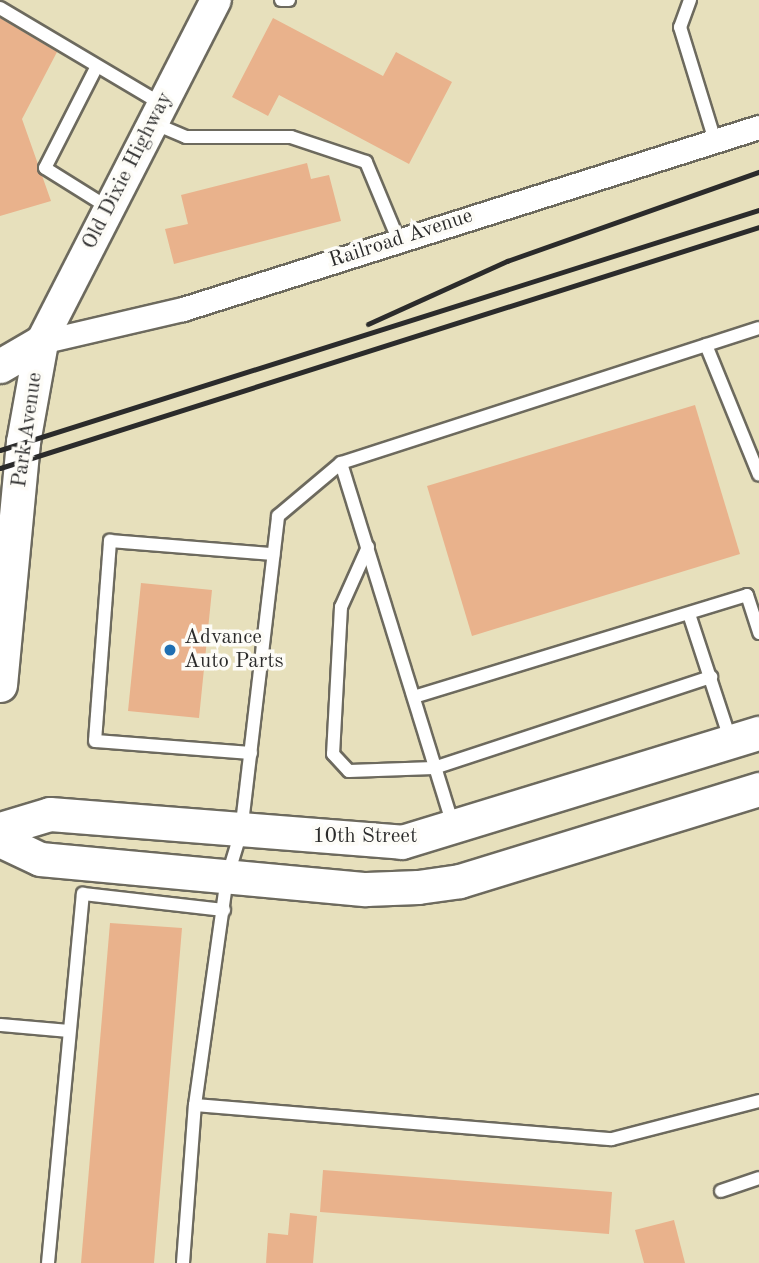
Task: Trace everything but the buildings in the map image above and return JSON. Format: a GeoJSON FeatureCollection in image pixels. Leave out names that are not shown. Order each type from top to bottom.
{"type":"FeatureCollection","features":[{"type":"Feature","properties":{"kind":"main road"},"geometry":{"type":"LineString","coordinates":[[0,344],[41,342]]}},
{"type":"Feature","properties":{"kind":"main road"},"geometry":{"type":"LineString","coordinates":[[0,366],[41,342]]}},
{"type":"Feature","properties":{"kind":"main road","name":"Park Avenue"},"geometry":{"type":"LineString","coordinates":[[0,685],[23,442],[41,342]]}},
{"type":"Feature","properties":{"kind":"main road","name":"10th Street"},"geometry":{"type":"LineString","coordinates":[[0,829],[50,814],[241,832],[402,842],[454,830],[745,737]]}},
{"type":"Feature","properties":{"kind":"main road"},"geometry":{"type":"LineString","coordinates":[[0,840],[40,859],[366,889],[460,881],[759,789]]}},
{"type":"Feature","properties":{"kind":"street","name":"Old Dixie Highway"},"geometry":{"type":"LineString","coordinates":[[41,342],[216,0]]}},
{"type":"Feature","properties":{"kind":"street","name":"Railroad Avenue"},"geometry":{"type":"LineString","coordinates":[[41,342],[183,309],[759,127]]}},
{"type":"Feature","properties":{"kind":"lane"},"geometry":{"type":"LineString","coordinates":[[281,0],[289,0]]}},
{"type":"Feature","properties":{"kind":"lane"},"geometry":{"type":"LineString","coordinates":[[690,0],[680,27],[715,141]]}},
{"type":"Feature","properties":{"kind":"lane"},"geometry":{"type":"LineString","coordinates":[[0,8],[96,68],[186,137],[291,137],[366,162],[398,239]]}},
{"type":"Feature","properties":{"kind":"lane"},"geometry":{"type":"LineString","coordinates":[[96,68],[45,168],[109,208]]}},
{"type":"Feature","properties":{"kind":"lane"},"geometry":{"type":"LineString","coordinates":[[183,1263],[195,1105],[227,878],[241,832],[278,516],[341,463],[759,328]]}},
{"type":"Feature","properties":{"kind":"lane"},"geometry":{"type":"LineString","coordinates":[[706,345],[759,475]]}},
{"type":"Feature","properties":{"kind":"lane"},"geometry":{"type":"LineString","coordinates":[[341,463],[417,696],[434,768],[454,830]]}},
{"type":"Feature","properties":{"kind":"lane"},"geometry":{"type":"LineString","coordinates":[[251,753],[95,741],[110,541],[273,554]]}},
{"type":"Feature","properties":{"kind":"lane"},"geometry":{"type":"LineString","coordinates":[[368,547],[341,607],[333,754],[349,771],[434,768],[711,677]]}},
{"type":"Feature","properties":{"kind":"lane"},"geometry":{"type":"LineString","coordinates":[[417,696],[690,617],[747,595],[759,633]]}},
{"type":"Feature","properties":{"kind":"lane"},"geometry":{"type":"LineString","coordinates":[[690,617],[711,677],[745,737]]}},
{"type":"Feature","properties":{"kind":"lane"},"geometry":{"type":"LineString","coordinates":[[48,1263],[83,894],[224,910]]}},
{"type":"Feature","properties":{"kind":"lane"},"geometry":{"type":"LineString","coordinates":[[0,1025],[69,1031]]}},
{"type":"Feature","properties":{"kind":"lane"},"geometry":{"type":"LineString","coordinates":[[195,1105],[612,1139],[759,1101]]}},
{"type":"Feature","properties":{"kind":"lane"},"geometry":{"type":"LineString","coordinates":[[721,1191],[759,1178]]}},
{"type":"Feature","properties":{"kind":"railway"},"geometry":{"type":"LineString","coordinates":[[368,324],[507,261],[759,172]]}},
{"type":"Feature","properties":{"kind":"railway"},"geometry":{"type":"LineString","coordinates":[[0,450],[759,210]]}},
{"type":"Feature","properties":{"kind":"railway"},"geometry":{"type":"LineString","coordinates":[[0,468],[759,227]]}},
{"type":"Feature","properties":{"kind":"place","name":"Advance Auto Parts"},"geometry":{"type":"Point","coordinates":[170,650]}}]}
